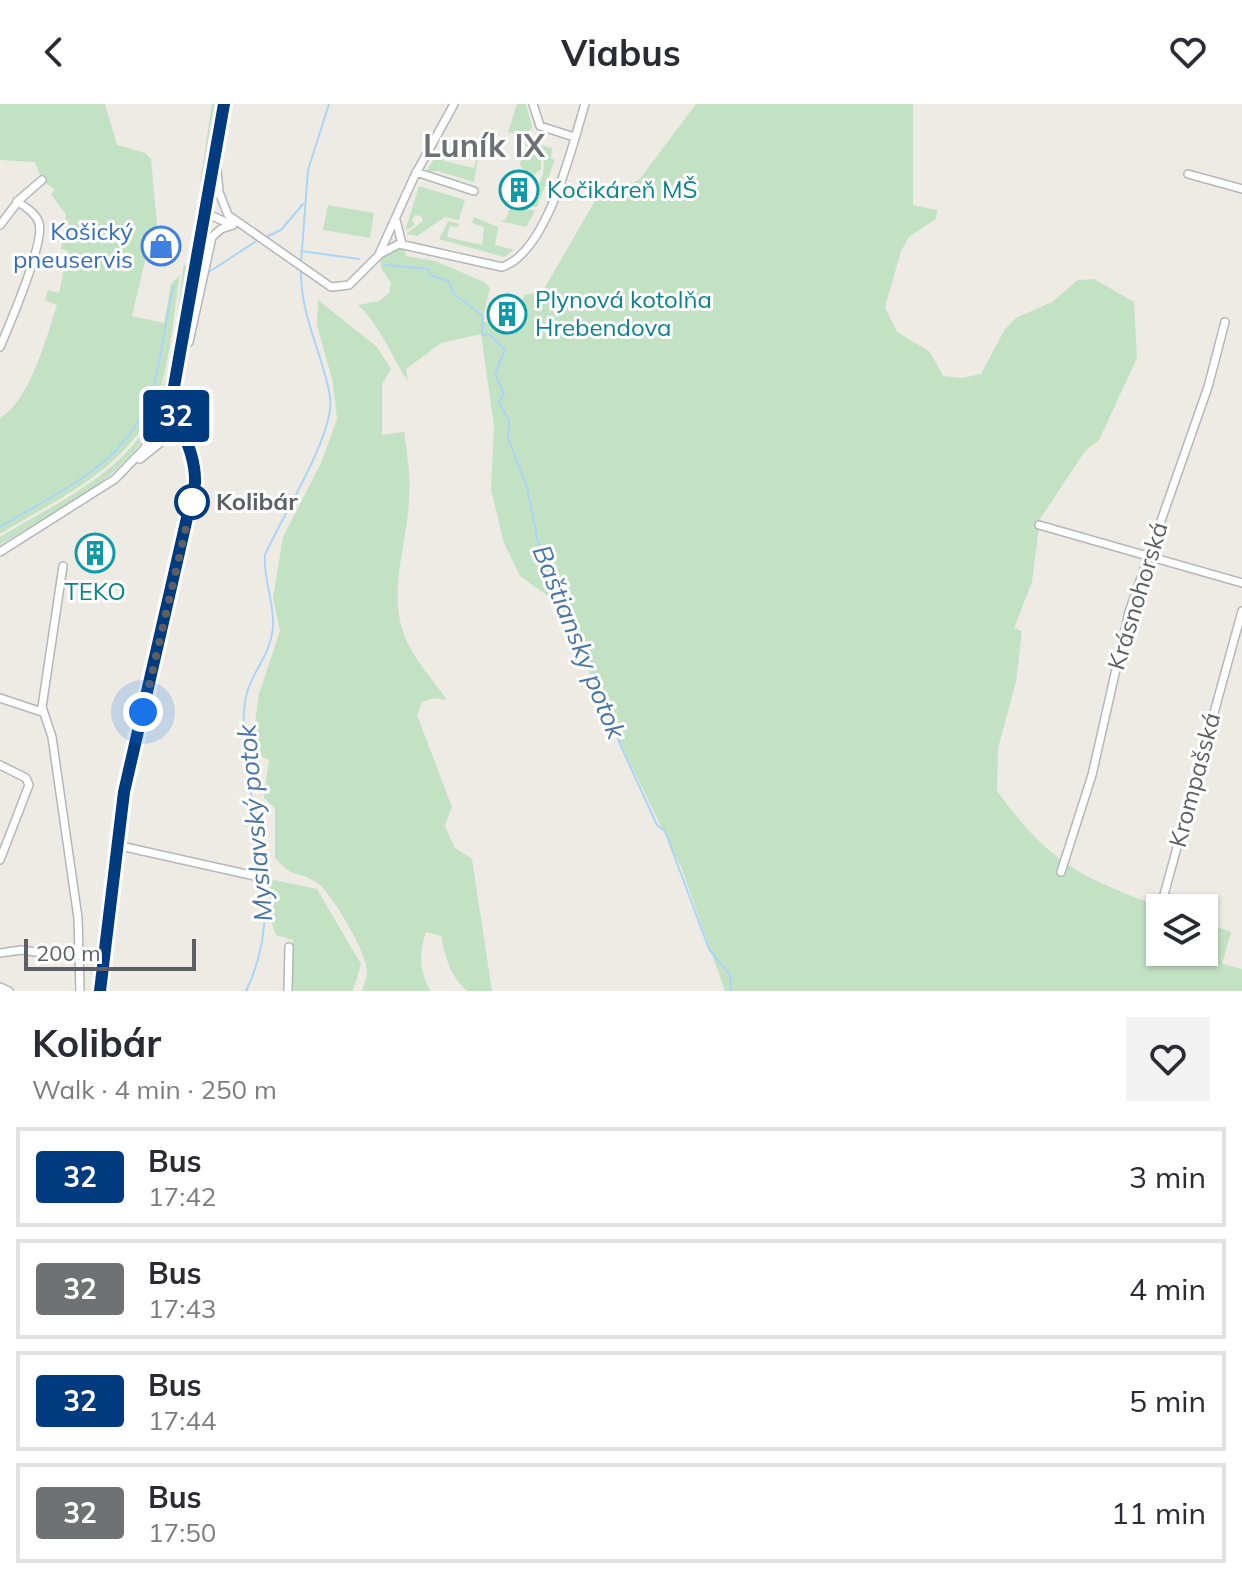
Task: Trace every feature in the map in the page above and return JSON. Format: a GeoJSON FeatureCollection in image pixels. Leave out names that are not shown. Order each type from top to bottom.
{"type":"FeatureCollection","features":[{"type":"Feature","properties":{"kind":"street"},"geometry":{"type":"LineString","coordinates":[[177,382],[224,104]]}},
{"type":"Feature","properties":{"kind":"street"},"geometry":{"type":"LineString","coordinates":[[206,213],[236,223],[331,287],[343,287],[352,283],[380,254],[416,172],[454,104]]}},
{"type":"Feature","properties":{"kind":"street"},"geometry":{"type":"LineString","coordinates":[[533,104],[540,126],[574,137]]}},
{"type":"Feature","properties":{"kind":"street"},"geometry":{"type":"LineString","coordinates":[[380,254],[402,244],[497,267],[511,264],[525,251],[552,204],[585,104]]}},
{"type":"Feature","properties":{"kind":"street"},"geometry":{"type":"LineString","coordinates":[[216,158],[221,202],[236,223]]}},
{"type":"Feature","properties":{"kind":"street"},"geometry":{"type":"LineString","coordinates":[[416,172],[474,191]]}},
{"type":"Feature","properties":{"kind":"street"},"geometry":{"type":"LineString","coordinates":[[1188,174],[1242,189]]}},
{"type":"Feature","properties":{"kind":"street"},"geometry":{"type":"LineString","coordinates":[[1,219],[42,180]]}},
{"type":"Feature","properties":{"kind":"street"},"geometry":{"type":"LineString","coordinates":[[0,347],[18,304],[40,230],[35,216],[17,201]]}},
{"type":"Feature","properties":{"kind":"street"},"geometry":{"type":"LineString","coordinates":[[396,217],[402,244]]}},
{"type":"Feature","properties":{"kind":"street"},"geometry":{"type":"LineString","coordinates":[[0,552],[96,494],[144,449],[172,398],[199,306],[211,239],[218,230],[236,223]]}},
{"type":"Feature","properties":{"kind":"street","name":"Krásnohorská"},"geometry":{"type":"LineString","coordinates":[[1061,872],[1092,775],[1116,658],[1146,558],[1208,387],[1225,322]]}},
{"type":"Feature","properties":{"kind":"street"},"geometry":{"type":"LineString","coordinates":[[100,991],[116,845],[133,751],[196,478],[193,456],[177,420],[172,398]]}},
{"type":"Feature","properties":{"kind":"street"},"geometry":{"type":"LineString","coordinates":[[162,421],[179,435],[193,456]]}},
{"type":"Feature","properties":{"kind":"street"},"geometry":{"type":"LineString","coordinates":[[131,464],[151,452],[167,436],[179,435]]}},
{"type":"Feature","properties":{"kind":"street"},"geometry":{"type":"LineString","coordinates":[[1039,525],[1242,583]]}},
{"type":"Feature","properties":{"kind":"street"},"geometry":{"type":"LineString","coordinates":[[63,566],[42,712],[54,751],[80,955],[80,991]]}},
{"type":"Feature","properties":{"kind":"street","name":"Krompašská"},"geometry":{"type":"LineString","coordinates":[[1164,894],[1242,611]]}},
{"type":"Feature","properties":{"kind":"street"},"geometry":{"type":"LineString","coordinates":[[0,698],[42,712]]}},
{"type":"Feature","properties":{"kind":"street"},"geometry":{"type":"LineString","coordinates":[[0,765],[26,778],[29,785],[0,860]]}},
{"type":"Feature","properties":{"kind":"street"},"geometry":{"type":"LineString","coordinates":[[116,845],[255,876]]}},
{"type":"Feature","properties":{"kind":"street"},"geometry":{"type":"LineString","coordinates":[[288,991],[289,947]]}},
{"type":"Feature","properties":{"kind":"street"},"geometry":{"type":"LineString","coordinates":[[0,953],[21,950],[104,955]]}},
{"type":"Feature","properties":{"kind":"street"},"geometry":{"type":"LineString","coordinates":[[0,987],[9,991]]}},
{"type":"Feature","properties":{"kind":"green space"},"geometry":{"type":"Polygon","coordinates":[[[0,104],[105,104],[117,145],[145,153],[151,159],[158,235],[151,236],[132,316],[164,323],[171,284],[180,275],[165,371],[156,401],[144,425],[129,445],[90,480],[0,534],[0,418],[20,398],[36,367],[57,305],[45,300],[48,290],[59,293],[68,251],[61,249],[66,215],[51,194],[55,190],[42,180],[35,162],[0,160],[0,104]]]}},
{"type":"Feature","properties":{"kind":"green space"},"geometry":{"type":"Polygon","coordinates":[[[212,104],[218,104],[205,173],[200,183],[212,104]]]}},
{"type":"Feature","properties":{"kind":"green space"},"geometry":{"type":"Polygon","coordinates":[[[517,104],[526,104],[532,127],[526,137],[508,132],[517,104]]]}},
{"type":"Feature","properties":{"kind":"green space"},"geometry":{"type":"Polygon","coordinates":[[[696,104],[913,104],[913,205],[937,210],[936,219],[909,237],[901,251],[885,307],[897,332],[930,352],[943,376],[961,378],[981,374],[1005,329],[1016,318],[1052,302],[1078,280],[1094,279],[1134,302],[1137,358],[1099,440],[1085,451],[1040,519],[1032,582],[1014,628],[1022,631],[1016,682],[998,748],[997,791],[1034,836],[1070,866],[1146,901],[1146,966],[1218,966],[1218,927],[1231,932],[1222,964],[1242,969],[1242,991],[725,991],[681,867],[609,720],[562,606],[520,576],[504,543],[491,489],[494,426],[481,334],[441,343],[406,369],[408,381],[379,331],[358,305],[379,301],[389,293],[391,283],[381,268],[380,254],[402,244],[406,256],[435,261],[484,282],[490,288],[482,321],[516,329],[524,295],[543,291],[596,199],[639,180],[696,104]]]}},
{"type":"Feature","properties":{"kind":"green space"},"geometry":{"type":"Polygon","coordinates":[[[445,141],[456,145],[454,152],[446,150],[444,161],[474,168],[477,158],[471,156],[473,150],[479,153],[474,182],[438,171],[426,172],[445,141]]]}},
{"type":"Feature","properties":{"kind":"green space"},"geometry":{"type":"Polygon","coordinates":[[[526,141],[552,148],[551,158],[555,160],[537,207],[530,206],[543,174],[544,157],[538,150],[525,146],[526,141]]]}},
{"type":"Feature","properties":{"kind":"green space"},"geometry":{"type":"Polygon","coordinates":[[[530,150],[541,158],[541,169],[530,178],[520,165],[522,154],[530,150]]]}},
{"type":"Feature","properties":{"kind":"green space"},"geometry":{"type":"Polygon","coordinates":[[[419,186],[465,200],[459,220],[445,217],[417,236],[406,234],[423,221],[421,216],[415,215],[412,220],[415,225],[405,231],[419,186]]]}},
{"type":"Feature","properties":{"kind":"green space"},"geometry":{"type":"Polygon","coordinates":[[[328,205],[374,213],[370,238],[323,230],[328,205]]]}},
{"type":"Feature","properties":{"kind":"green space"},"geometry":{"type":"Polygon","coordinates":[[[511,205],[535,211],[526,227],[500,221],[506,219],[511,205]]]}},
{"type":"Feature","properties":{"kind":"green space"},"geometry":{"type":"Polygon","coordinates":[[[474,217],[498,227],[495,245],[514,250],[504,257],[439,239],[448,221],[459,224],[458,227],[450,226],[447,237],[482,245],[484,227],[472,223],[474,217]]]}},
{"type":"Feature","properties":{"kind":"green space"},"geometry":{"type":"Polygon","coordinates":[[[184,263],[189,273],[177,354],[164,401],[152,427],[136,449],[96,486],[0,545],[0,537],[96,479],[124,455],[140,436],[153,414],[169,365],[184,263]]]}},
{"type":"Feature","properties":{"kind":"green space"},"geometry":{"type":"Polygon","coordinates":[[[318,300],[377,347],[391,369],[382,384],[382,435],[404,432],[409,482],[398,608],[408,644],[447,700],[434,698],[422,702],[417,715],[452,807],[445,826],[455,848],[472,859],[492,991],[467,991],[452,972],[441,936],[426,932],[421,963],[431,991],[362,991],[367,975],[366,965],[356,939],[339,910],[316,882],[291,872],[275,858],[275,808],[264,798],[269,760],[251,752],[259,694],[280,631],[273,598],[283,537],[321,463],[337,419],[333,383],[317,325],[318,300]]]}},
{"type":"Feature","properties":{"kind":"green space"},"geometry":{"type":"Polygon","coordinates":[[[255,876],[317,889],[361,964],[353,991],[289,991],[293,940],[276,935],[255,876]]]}},
{"type":"Feature","properties":{"kind":"waterway","name":"Myslavský potok"},"geometry":{"type":"LineString","coordinates":[[301,263],[308,170],[329,104]]}},
{"type":"Feature","properties":{"kind":"waterway"},"geometry":{"type":"LineString","coordinates":[[264,238],[281,230],[303,204]]}},
{"type":"Feature","properties":{"kind":"waterway"},"geometry":{"type":"LineString","coordinates":[[209,272],[258,240]]}},
{"type":"Feature","properties":{"kind":"waterway","name":"Baštiansky potok"},"geometry":{"type":"LineString","coordinates":[[301,251],[359,259]]}},
{"type":"Feature","properties":{"kind":"waterway","name":"Baštiansky potok"},"geometry":{"type":"LineString","coordinates":[[384,265],[428,269],[430,275],[448,281],[454,294],[483,316],[482,335],[489,334],[505,350],[495,374],[504,394],[499,402],[509,420],[508,438],[527,487],[539,547],[590,658],[620,744],[657,825],[665,831],[709,949],[730,975],[731,991]]}},
{"type":"Feature","properties":{"kind":"waterway","name":"Myslavský potok"},"geometry":{"type":"LineString","coordinates":[[246,991],[258,959],[264,927],[262,863],[247,765],[244,720],[248,689],[272,637],[265,555],[306,476],[330,412],[330,396],[304,302],[301,270]]}},
{"type":"Feature","properties":{"kind":"waterway"},"geometry":{"type":"LineString","coordinates":[[0,527],[93,470],[130,434],[144,411],[154,384],[174,286]]}},
{"type":"Feature","properties":{"kind":"bus line","name":"32"},"geometry":{"type":"LineString","coordinates":[[100,991],[124,792],[179,566],[195,483],[191,446],[177,420],[172,398],[186,334],[224,104]]}},
{"type":"Feature","properties":{"kind":"place","name":"Kočikáreň MŠ"},"geometry":{"type":"Point","coordinates":[519,190]}},
{"type":"Feature","properties":{"kind":"place","name":"Košický pneuservis"},"geometry":{"type":"Point","coordinates":[161,246]}},
{"type":"Feature","properties":{"kind":"place","name":"Plynová kotolňa Hrebendova"},"geometry":{"type":"Point","coordinates":[507,314]}},
{"type":"Feature","properties":{"kind":"place","name":"Kolibár"},"geometry":{"type":"Point","coordinates":[192,502]}},
{"type":"Feature","properties":{"kind":"place","name":"TEKO"},"geometry":{"type":"Point","coordinates":[95,553]}},
{"type":"Feature","properties":{"kind":"district","name":"Luník IX"},"geometry":{"type":"Point","coordinates":[484,146]}},
{"type":"Feature","properties":{"kind":"route"},"geometry":{"type":"LineString","coordinates":[[143,712],[192,502]]}}]}
